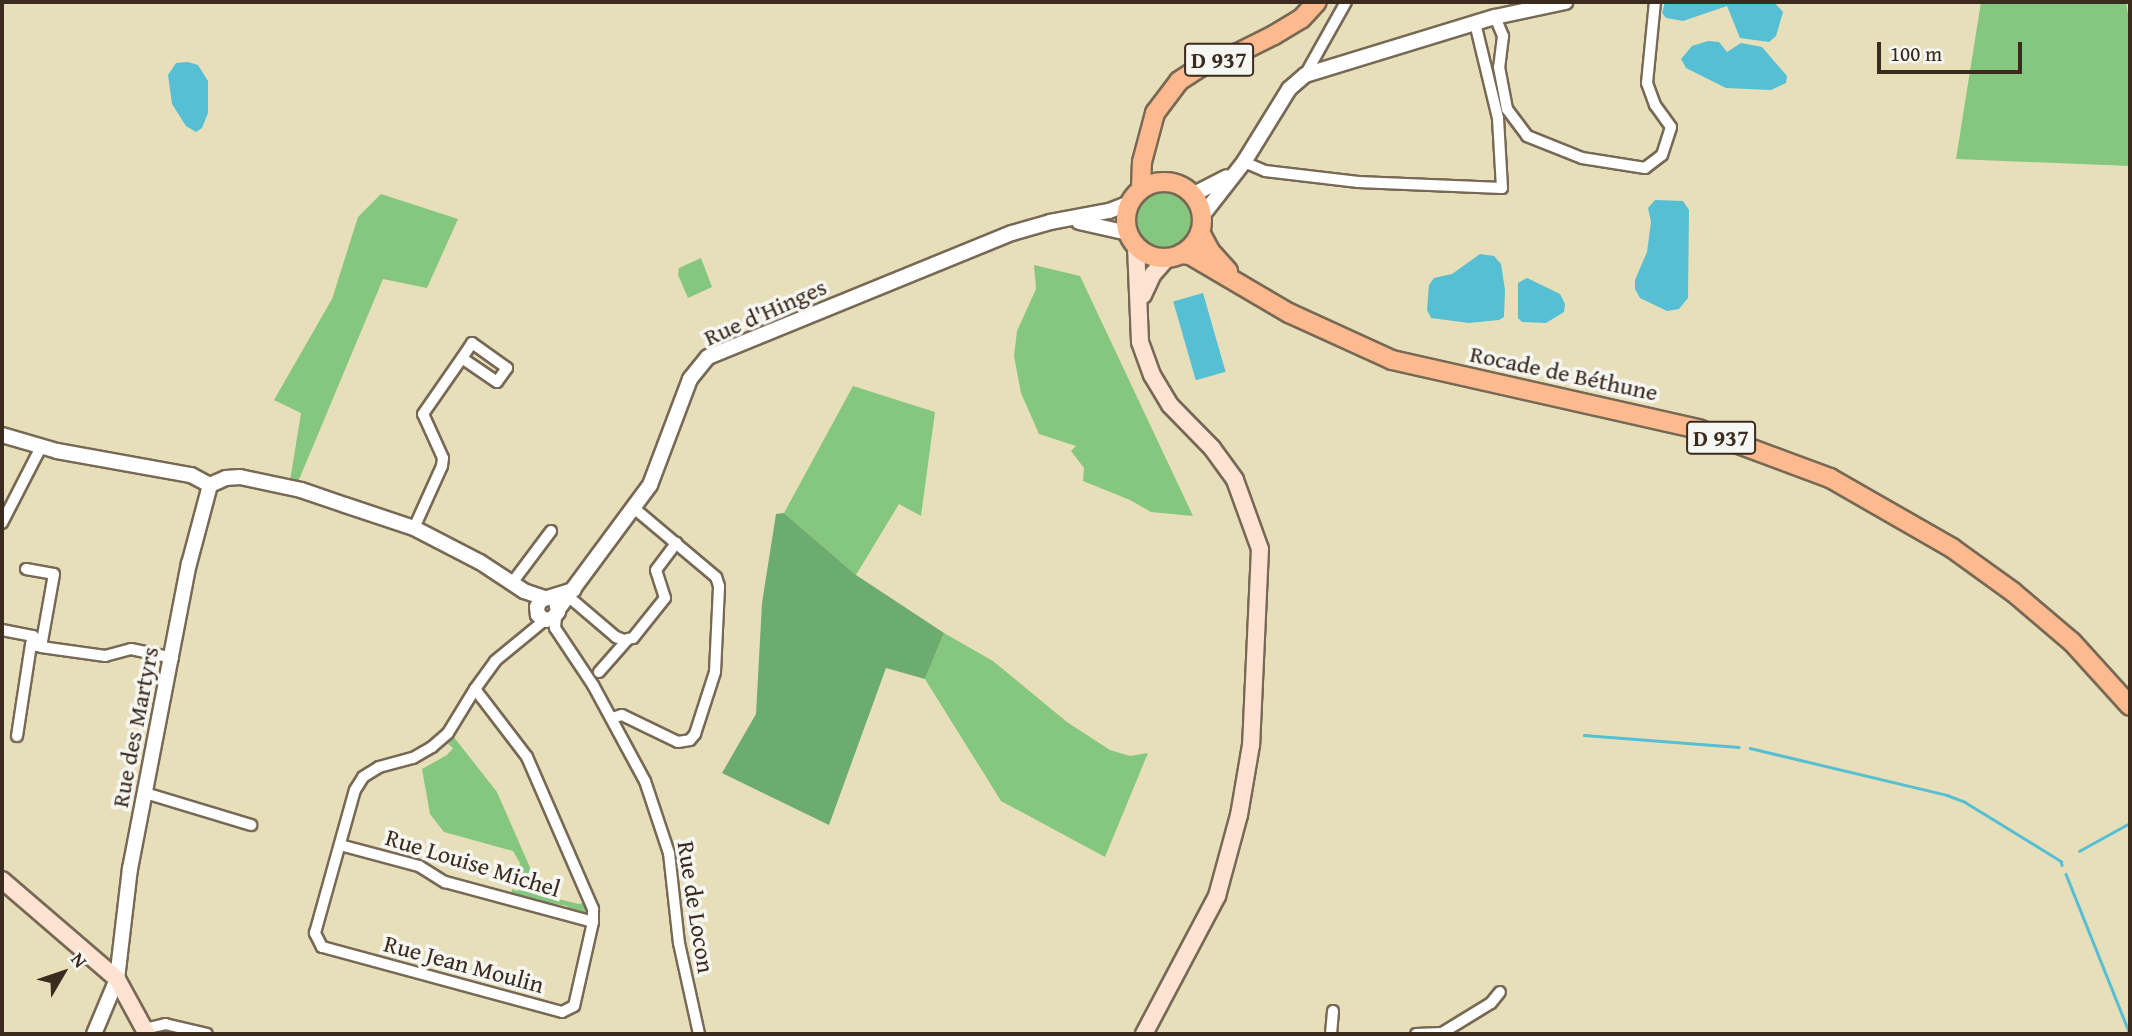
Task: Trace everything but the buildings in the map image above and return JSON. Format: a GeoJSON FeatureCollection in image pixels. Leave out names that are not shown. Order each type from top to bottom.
{"type":"FeatureCollection","features":[{"type":"Feature","properties":{"kind":"main road","name":"D 937"},"geometry":{"type":"LineString","coordinates":[[1135,196],[1155,113],[1179,81],[1205,64],[1232,56],[1275,35],[1301,19],[1318,2]]}},
{"type":"Feature","properties":{"kind":"main road"},"geometry":{"type":"LineString","coordinates":[[1138,318],[1148,281],[1174,256],[1196,241],[1201,224],[1192,195],[1184,188],[1165,182],[1154,167],[1148,143]]}},
{"type":"Feature","properties":{"kind":"main road"},"geometry":{"type":"LineString","coordinates":[[1144,1034],[1217,896],[1240,815],[1251,745],[1259,549],[1235,480],[1212,448],[1170,405],[1152,375],[1140,342],[1132,240],[1126,223],[1135,196],[1165,182]]}},
{"type":"Feature","properties":{"kind":"main road","name":"Rocade de Béthune"},"geometry":{"type":"LineString","coordinates":[[1201,224],[1220,264],[1250,292]]}},
{"type":"Feature","properties":{"kind":"main road"},"geometry":{"type":"LineString","coordinates":[[1132,240],[1156,257],[1174,256]]}},
{"type":"Feature","properties":{"kind":"main road","name":"Rocade de Béthune"},"geometry":{"type":"LineString","coordinates":[[1174,256],[1191,255],[1250,292],[1392,360],[1698,429],[1830,478],[1952,548],[2013,592],[2071,642],[2130,706]]}},
{"type":"Feature","properties":{"kind":"main road"},"geometry":{"type":"LineString","coordinates":[[2,880],[117,979],[146,1031]]}},
{"type":"Feature","properties":{"kind":"street"},"geometry":{"type":"LineString","coordinates":[[1201,224],[1276,107],[1305,75],[1346,2]]}},
{"type":"Feature","properties":{"kind":"street"},"geometry":{"type":"LineString","coordinates":[[1305,75],[1496,17],[1565,2]]}},
{"type":"Feature","properties":{"kind":"street"},"geometry":{"type":"LineString","coordinates":[[1496,17],[1503,36],[1499,67],[1507,108],[1527,136],[1581,158],[1644,168],[1661,155],[1671,127],[1655,105],[1647,83],[1655,2]]}},
{"type":"Feature","properties":{"kind":"street"},"geometry":{"type":"LineString","coordinates":[[1192,195],[1208,189],[1240,166],[1265,172],[1358,182],[1502,188],[1498,118],[1475,23]]}},
{"type":"Feature","properties":{"kind":"street","name":"Rue d'Hinges"},"geometry":{"type":"LineString","coordinates":[[572,593],[650,485],[690,379],[709,357],[1012,233],[1049,222],[1110,211],[1135,196]]}},
{"type":"Feature","properties":{"kind":"street","name":"Rue d'Hinges"},"geometry":{"type":"LineString","coordinates":[[1049,222],[1087,222],[1132,240]]}},
{"type":"Feature","properties":{"kind":"street"},"geometry":{"type":"LineString","coordinates":[[414,528],[442,466],[443,458],[423,414],[461,358]]}},
{"type":"Feature","properties":{"kind":"street"},"geometry":{"type":"LineString","coordinates":[[2,435],[41,447],[191,475],[209,485],[226,478],[240,477],[301,491],[414,528],[480,562],[547,610],[572,593],[615,637],[628,639]]}},
{"type":"Feature","properties":{"kind":"street"},"geometry":{"type":"LineString","coordinates":[[2,523],[41,447]]}},
{"type":"Feature","properties":{"kind":"street","name":"Rue des Martyrs"},"geometry":{"type":"LineString","coordinates":[[94,1034],[117,979],[130,869],[173,658],[189,564],[209,485]]}},
{"type":"Feature","properties":{"kind":"street"},"geometry":{"type":"LineString","coordinates":[[612,718],[622,715],[678,742],[690,740],[695,734],[715,672],[719,586],[716,577],[635,509]]}},
{"type":"Feature","properties":{"kind":"street"},"geometry":{"type":"LineString","coordinates":[[518,587],[551,531]]}},
{"type":"Feature","properties":{"kind":"street"},"geometry":{"type":"LineString","coordinates":[[599,673],[628,639],[639,631],[665,598],[656,570],[676,543]]}},
{"type":"Feature","properties":{"kind":"street"},"geometry":{"type":"LineString","coordinates":[[18,736],[54,574],[26,569]]}},
{"type":"Feature","properties":{"kind":"street","name":"Rue de Locon"},"geometry":{"type":"LineString","coordinates":[[547,610],[612,718],[645,780],[669,853],[679,943],[699,1034]]}},
{"type":"Feature","properties":{"kind":"street","name":"Rue Jean Moulin"},"geometry":{"type":"LineString","coordinates":[[475,689],[527,757],[593,909],[593,922],[574,1006],[562,1012],[323,947],[315,933],[355,790],[363,777],[379,767],[413,758],[448,733],[475,689],[495,661],[531,630],[547,610]]}},
{"type":"Feature","properties":{"kind":"street"},"geometry":{"type":"LineString","coordinates":[[2,630],[33,636],[36,646]]}},
{"type":"Feature","properties":{"kind":"street"},"geometry":{"type":"LineString","coordinates":[[36,646],[105,656],[131,649],[173,658]]}},
{"type":"Feature","properties":{"kind":"street"},"geometry":{"type":"LineString","coordinates":[[145,793],[251,825]]}},
{"type":"Feature","properties":{"kind":"street","name":"Rue Louise Michel"},"geometry":{"type":"LineString","coordinates":[[340,845],[419,866],[445,881],[593,922]]}},
{"type":"Feature","properties":{"kind":"street"},"geometry":{"type":"LineString","coordinates":[[1416,1034],[1442,1033],[1491,1003],[1500,992]]}},
{"type":"Feature","properties":{"kind":"street"},"geometry":{"type":"LineString","coordinates":[[1331,1034],[1333,1012]]}},
{"type":"Feature","properties":{"kind":"street"},"geometry":{"type":"LineString","coordinates":[[146,1031],[165,1024],[207,1034]]}},
{"type":"Feature","properties":{"kind":"green space"},"geometry":{"type":"Polygon","coordinates":[[[1981,2],[2126,2],[2130,27],[2130,166],[1956,159],[1981,2]]]}},
{"type":"Feature","properties":{"kind":"green space"},"geometry":{"type":"Polygon","coordinates":[[[1164,192],[1179,197],[1187,205],[1192,220],[1187,235],[1179,243],[1164,248],[1149,243],[1141,235],[1136,220],[1141,205],[1149,197],[1164,192]]]}},
{"type":"Feature","properties":{"kind":"green space"},"geometry":{"type":"Polygon","coordinates":[[[381,194],[458,219],[427,288],[383,279],[298,482],[290,481],[301,413],[274,400],[332,299],[358,217],[381,194]]]}},
{"type":"Feature","properties":{"kind":"green space"},"geometry":{"type":"Polygon","coordinates":[[[701,258],[712,287],[688,298],[678,275],[679,268],[701,258]]]}},
{"type":"Feature","properties":{"kind":"green space"},"geometry":{"type":"Polygon","coordinates":[[[1034,265],[1080,276],[1193,516],[1151,512],[1130,500],[1083,481],[1084,468],[1071,451],[1076,446],[1039,434],[1021,393],[1014,356],[1017,331],[1036,289],[1034,265]]]}},
{"type":"Feature","properties":{"kind":"green space"},"geometry":{"type":"Polygon","coordinates":[[[853,386],[935,412],[921,516],[899,504],[856,575],[784,513],[853,386]]]}},
{"type":"Feature","properties":{"kind":"green space"},"geometry":{"type":"Polygon","coordinates":[[[784,513],[856,575],[944,633],[925,679],[886,668],[829,825],[722,773],[756,714],[762,603],[776,514],[784,513]]]}},
{"type":"Feature","properties":{"kind":"green space"},"geometry":{"type":"Polygon","coordinates":[[[944,633],[993,661],[1067,722],[1110,750],[1130,756],[1148,753],[1105,857],[1001,801],[925,679],[944,633]]]}},
{"type":"Feature","properties":{"kind":"green space"},"geometry":{"type":"Polygon","coordinates":[[[453,736],[497,792],[542,895],[579,904],[586,902],[589,908],[584,915],[570,911],[567,906],[511,896],[512,889],[518,891],[519,886],[514,884],[520,863],[513,851],[444,832],[430,814],[422,769],[447,755],[453,748],[448,744],[453,736]]]}},
{"type":"Feature","properties":{"kind":"water"},"geometry":{"type":"Polygon","coordinates":[[[1665,2],[1774,2],[1783,12],[1776,36],[1769,42],[1740,38],[1727,6],[1683,21],[1666,18],[1662,13],[1665,2]]]}},
{"type":"Feature","properties":{"kind":"water"},"geometry":{"type":"Polygon","coordinates":[[[1708,41],[1719,42],[1727,52],[1741,43],[1762,47],[1787,76],[1786,83],[1771,90],[1726,88],[1686,68],[1681,59],[1692,46],[1708,41]]]}},
{"type":"Feature","properties":{"kind":"water"},"geometry":{"type":"Polygon","coordinates":[[[176,63],[198,65],[208,81],[208,113],[202,128],[196,132],[186,126],[172,104],[168,75],[176,63]]]}},
{"type":"Feature","properties":{"kind":"water"},"geometry":{"type":"Polygon","coordinates":[[[1655,200],[1683,201],[1689,210],[1688,298],[1679,309],[1667,311],[1640,298],[1635,289],[1635,280],[1647,252],[1651,222],[1648,208],[1655,200]]]}},
{"type":"Feature","properties":{"kind":"water"},"geometry":{"type":"Polygon","coordinates":[[[1480,254],[1494,256],[1501,264],[1505,290],[1504,317],[1499,320],[1469,323],[1431,318],[1427,310],[1429,285],[1434,278],[1452,274],[1480,254]]]}},
{"type":"Feature","properties":{"kind":"water"},"geometry":{"type":"Polygon","coordinates":[[[1527,278],[1560,294],[1565,304],[1564,312],[1546,323],[1522,322],[1518,318],[1518,283],[1527,278]]]}},
{"type":"Feature","properties":{"kind":"water"},"geometry":{"type":"Polygon","coordinates":[[[1203,293],[1226,372],[1196,380],[1173,302],[1203,293]]]}},
{"type":"Feature","properties":{"kind":"waterway"},"geometry":{"type":"LineString","coordinates":[[1584,735],[1739,747]]}},
{"type":"Feature","properties":{"kind":"waterway"},"geometry":{"type":"LineString","coordinates":[[1750,748],[1947,795],[1965,802],[2061,861],[2062,865]]}},
{"type":"Feature","properties":{"kind":"waterway"},"geometry":{"type":"LineString","coordinates":[[2079,851],[2130,823]]}},
{"type":"Feature","properties":{"kind":"waterway"},"geometry":{"type":"LineString","coordinates":[[2066,874],[2130,1034]]}}]}
